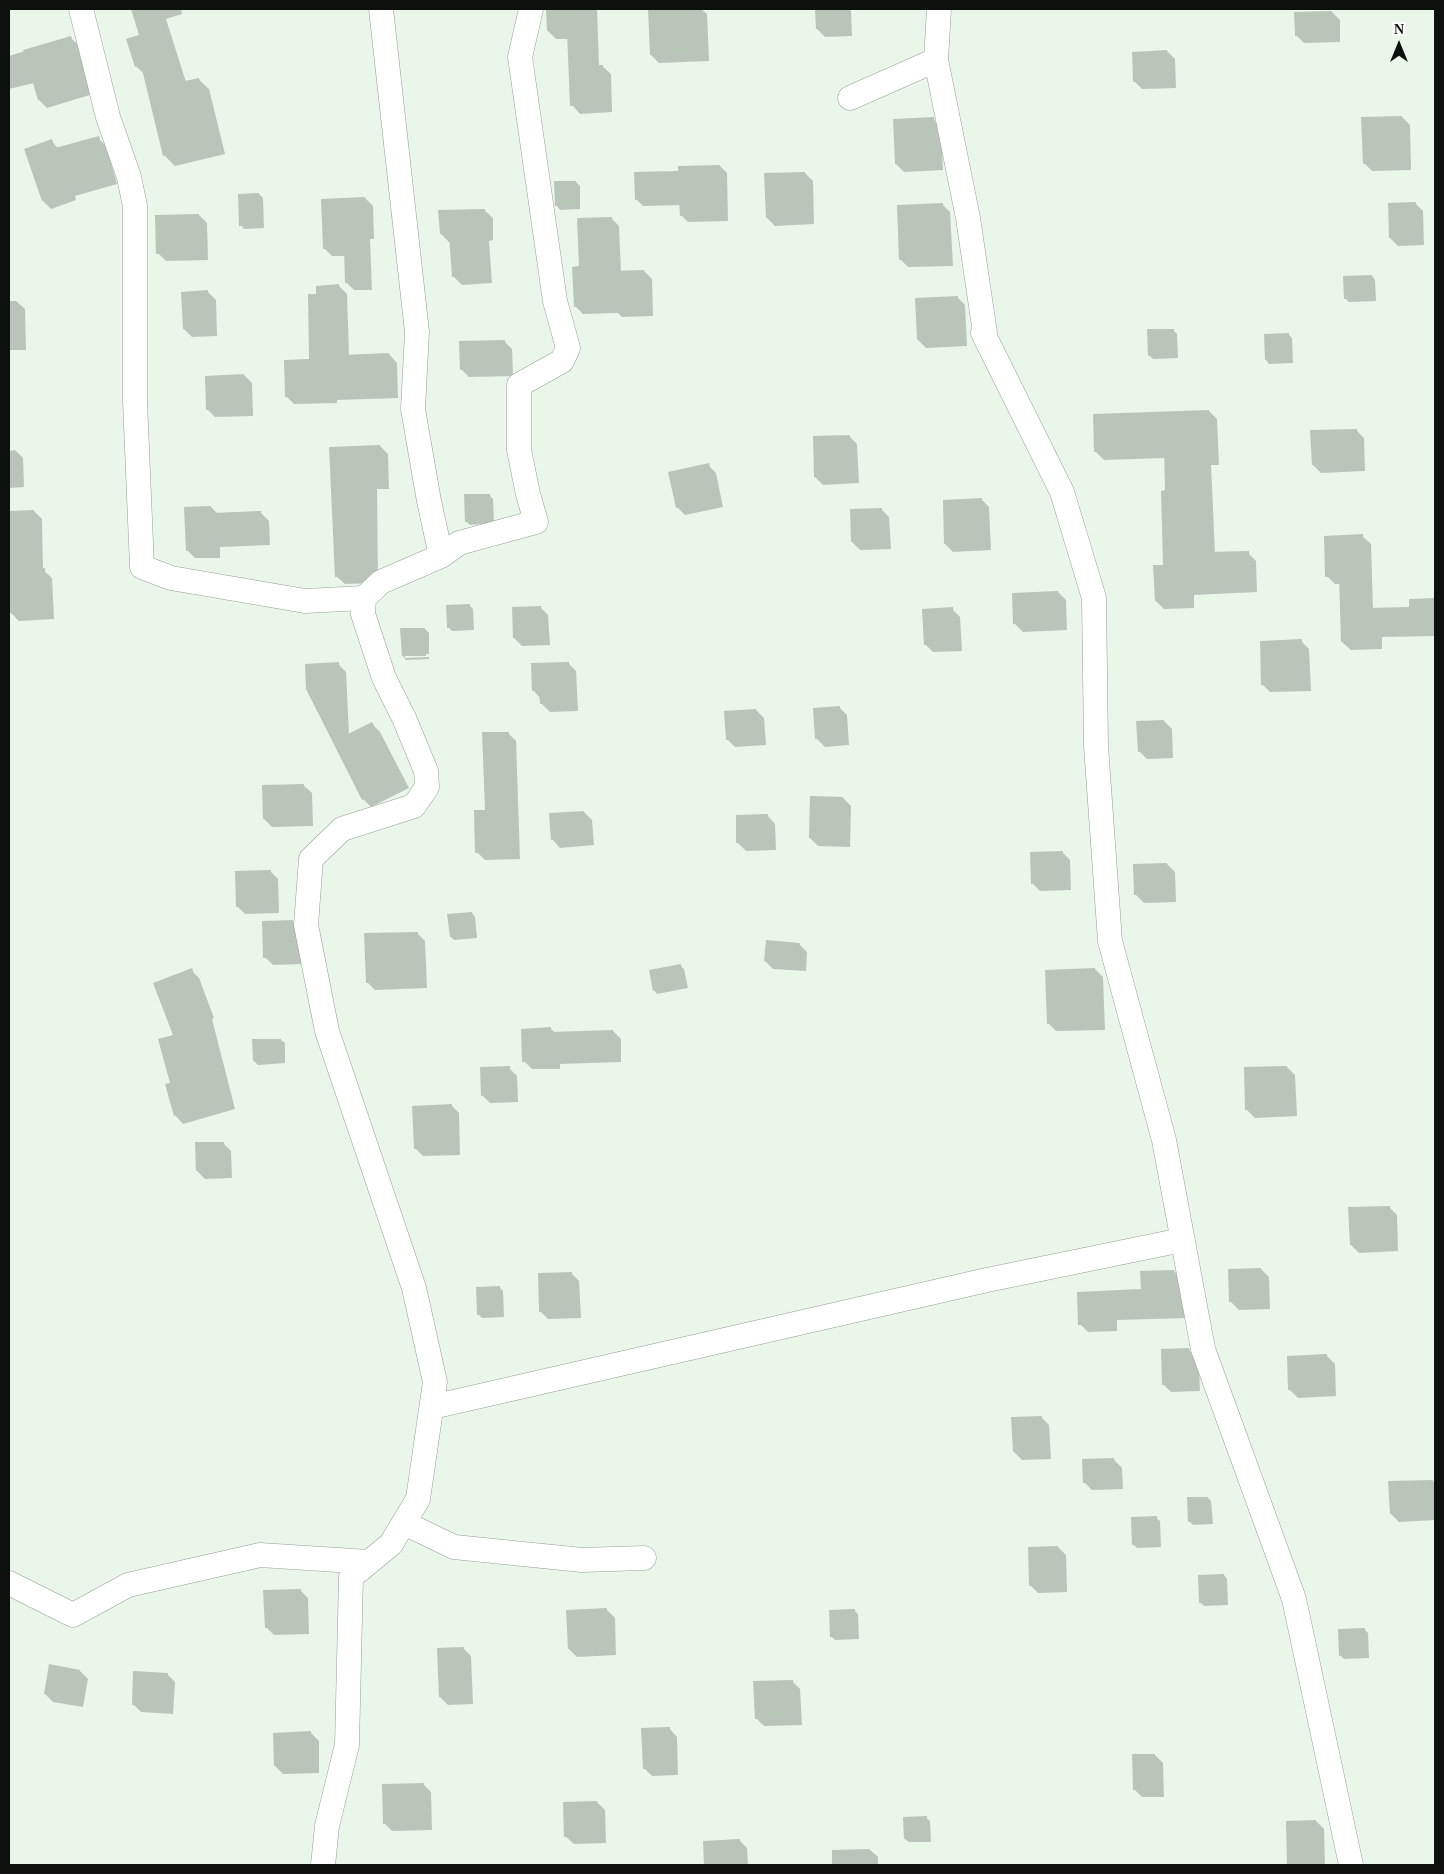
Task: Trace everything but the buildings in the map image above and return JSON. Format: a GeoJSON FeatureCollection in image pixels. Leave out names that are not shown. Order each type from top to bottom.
{"type":"FeatureCollection","features":[{"type":"Feature","properties":{"kind":"street"},"geometry":{"type":"LineString","coordinates":[[81,9],[108,117],[129,177],[135,206],[135,401],[142,567],[171,578],[305,601],[364,598],[381,582],[441,556],[459,543],[536,522],[519,450],[519,385],[562,361],[568,348],[556,302],[520,57],[531,9]]}},
{"type":"Feature","properties":{"kind":"street"},"geometry":{"type":"LineString","coordinates":[[381,9],[417,332],[413,409],[441,556]]}},
{"type":"Feature","properties":{"kind":"street"},"geometry":{"type":"LineString","coordinates":[[939,9],[936,60],[968,218],[985,333],[983,333],[1062,492],[1094,598],[1096,746],[1110,941],[1164,1140],[1203,1349],[1294,1599],[1351,1865]]}},
{"type":"Feature","properties":{"kind":"street"},"geometry":{"type":"LineString","coordinates":[[850,98],[936,60]]}},
{"type":"Feature","properties":{"kind":"street"},"geometry":{"type":"LineString","coordinates":[[323,1865],[327,1826],[347,1746],[352,1577],[391,1544],[418,1499],[435,1382],[414,1288],[327,1031],[306,925],[311,859],[342,829],[414,806],[427,787],[426,770],[404,718],[384,678],[363,614],[364,598]]}},
{"type":"Feature","properties":{"kind":"street"},"geometry":{"type":"LineString","coordinates":[[432,1407],[987,1280],[1182,1240]]}},
{"type":"Feature","properties":{"kind":"street"},"geometry":{"type":"LineString","coordinates":[[404,1523],[454,1547],[582,1560],[644,1558]]}},
{"type":"Feature","properties":{"kind":"street"},"geometry":{"type":"LineString","coordinates":[[9,1583],[73,1615],[128,1585],[260,1556],[369,1562]]}}]}
